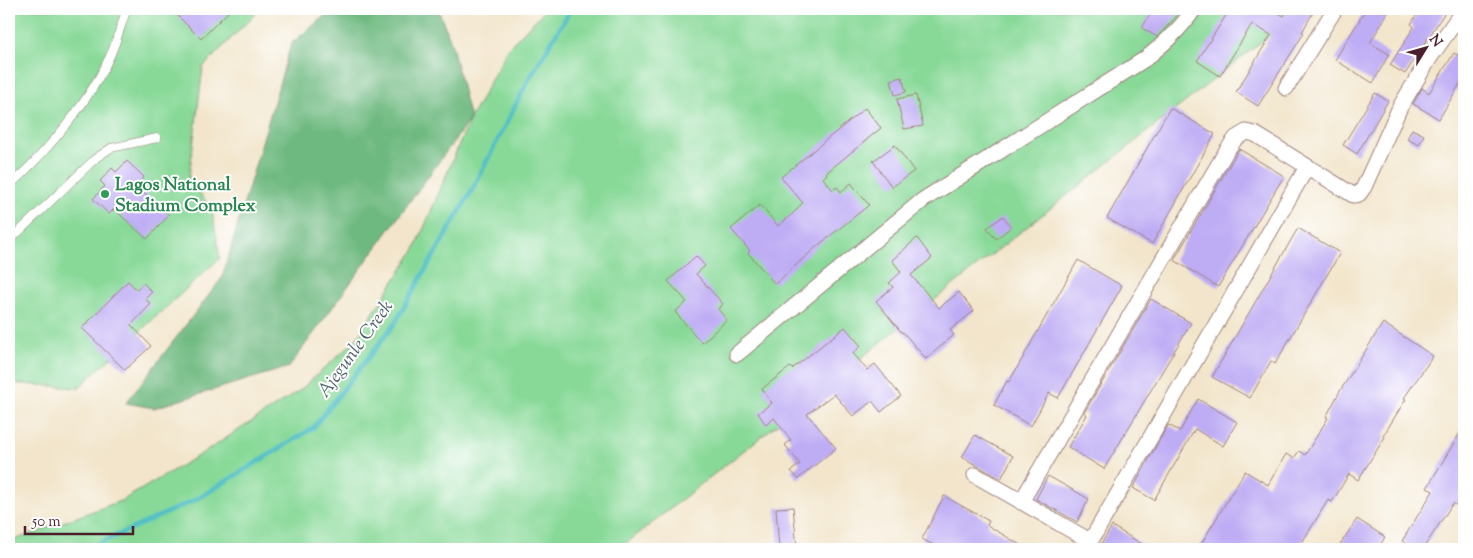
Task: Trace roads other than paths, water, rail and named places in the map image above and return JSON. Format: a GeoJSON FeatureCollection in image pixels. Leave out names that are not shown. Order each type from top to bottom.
{"type":"FeatureCollection","features":[{"type":"Feature","properties":{"kind":"street"},"geometry":{"type":"LineString","coordinates":[[737,354],[923,200],[1145,59],[1170,39],[1194,9]]}},
{"type":"Feature","properties":{"kind":"street"},"geometry":{"type":"LineString","coordinates":[[1286,88],[1336,9]]}},
{"type":"Feature","properties":{"kind":"street"},"geometry":{"type":"LineString","coordinates":[[1021,502],[1222,158],[1236,138],[1246,132],[1255,134],[1353,195],[1359,194],[1364,187],[1400,107],[1429,59],[1464,10]]}},
{"type":"Feature","properties":{"kind":"street"},"geometry":{"type":"LineString","coordinates":[[975,475],[1088,545],[1306,167]]}},
{"type":"Feature","properties":{"kind":"lane"},"geometry":{"type":"LineString","coordinates":[[9,186],[52,143],[79,109],[113,50],[127,9]]}},
{"type":"Feature","properties":{"kind":"lane"},"geometry":{"type":"LineString","coordinates":[[9,241],[96,158],[111,148],[157,138]]}},
{"type":"Feature","properties":{"kind":"waterway","name":"Ajegunle Creek"},"geometry":{"type":"LineString","coordinates":[[87,549],[197,499],[313,428],[393,326],[472,190],[528,81],[571,9]]}},
{"type":"Feature","properties":{"kind":"place","name":"Lagos National Stadium Complex"},"geometry":{"type":"Point","coordinates":[105,194]}}]}
